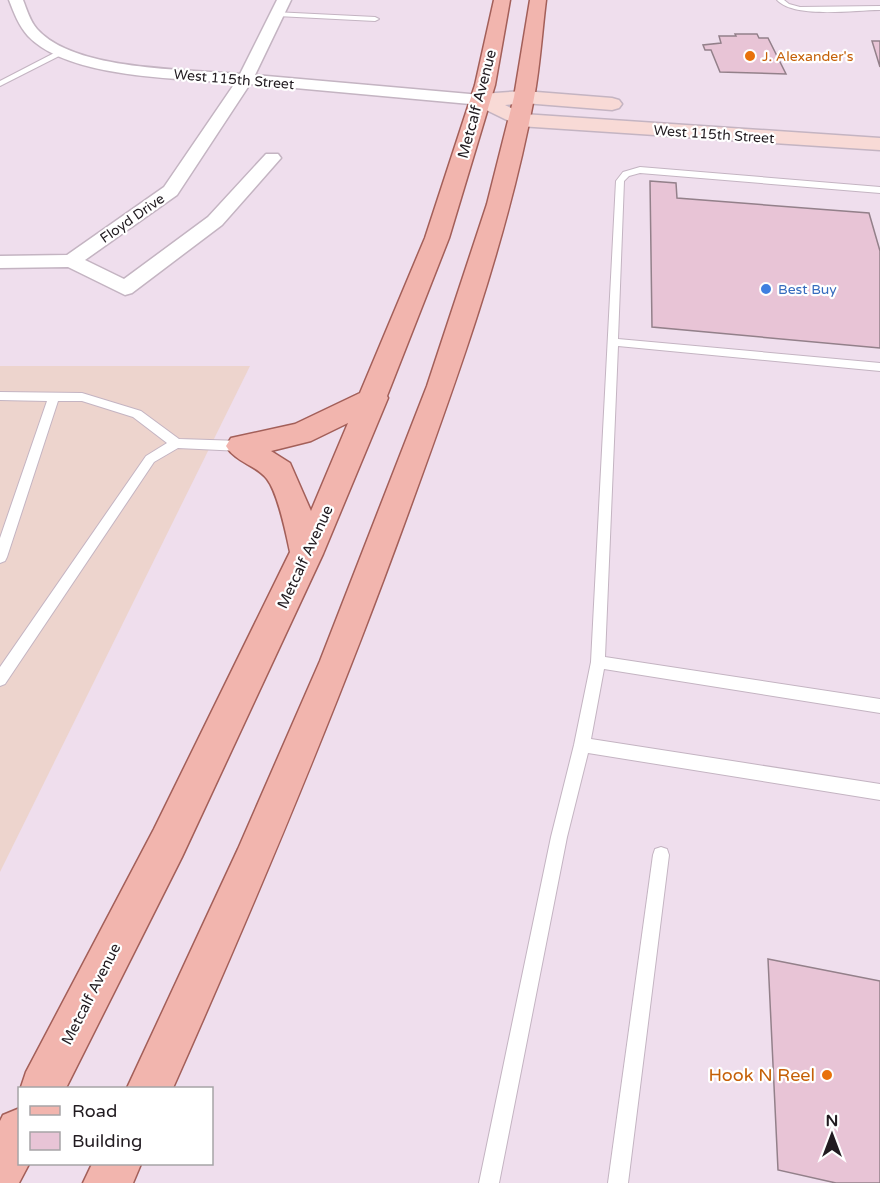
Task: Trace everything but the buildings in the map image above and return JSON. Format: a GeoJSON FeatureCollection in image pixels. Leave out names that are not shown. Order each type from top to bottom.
{"type":"FeatureCollection","features":[{"type":"Feature","properties":{"kind":"main road","name":"Metcalf Avenue"},"geometry":{"type":"LineString","coordinates":[[43,1087],[168,843],[307,554],[374,398],[437,238],[481,100],[502,0]]}},
{"type":"Feature","properties":{"kind":"main road"},"geometry":{"type":"LineString","coordinates":[[151,1087],[252,863],[346,639],[441,386],[498,204],[524,97],[538,0]]}},
{"type":"Feature","properties":{"kind":"main road"},"geometry":{"type":"LineString","coordinates":[[241,446],[301,433],[374,398]]}},
{"type":"Feature","properties":{"kind":"main road"},"geometry":{"type":"LineString","coordinates":[[241,446],[279,471],[295,510],[307,554]]}},
{"type":"Feature","properties":{"kind":"main road"},"geometry":{"type":"LineString","coordinates":[[0,1169],[18,1136]]}},
{"type":"Feature","properties":{"kind":"main road"},"geometry":{"type":"LineString","coordinates":[[108,1183],[117,1165]]}},
{"type":"Feature","properties":{"kind":"street","name":"West 115th Street"},"geometry":{"type":"LineString","coordinates":[[16,0],[33,33],[45,43],[91,63],[245,80],[481,100],[524,97],[630,106]]}},
{"type":"Feature","properties":{"kind":"street","name":"Floyd Drive"},"geometry":{"type":"LineString","coordinates":[[71,261],[171,191],[245,80],[281,7]]}},
{"type":"Feature","properties":{"kind":"street","name":"West 115th Street"},"geometry":{"type":"LineString","coordinates":[[481,100],[519,120],[880,144]]}},
{"type":"Feature","properties":{"kind":"street","name":"West 115th Street"},"geometry":{"type":"LineString","coordinates":[[787,118],[880,125]]}},
{"type":"Feature","properties":{"kind":"street"},"geometry":{"type":"LineString","coordinates":[[0,262],[71,261],[125,288],[216,221],[272,158]]}},
{"type":"Feature","properties":{"kind":"lane"},"geometry":{"type":"LineString","coordinates":[[780,0],[788,6],[800,9],[879,9]]}},
{"type":"Feature","properties":{"kind":"lane"},"geometry":{"type":"LineString","coordinates":[[281,7],[375,19]]}},
{"type":"Feature","properties":{"kind":"lane"},"geometry":{"type":"LineString","coordinates":[[0,84],[63,52]]}},
{"type":"Feature","properties":{"kind":"lane"},"geometry":{"type":"LineString","coordinates":[[489,1183],[559,837],[582,745],[598,663],[620,181],[626,174],[640,170],[880,190]]}},
{"type":"Feature","properties":{"kind":"lane"},"geometry":{"type":"LineString","coordinates":[[614,342],[880,367]]}},
{"type":"Feature","properties":{"kind":"lane"},"geometry":{"type":"LineString","coordinates":[[0,396],[82,397],[137,414],[176,443],[241,446]]}},
{"type":"Feature","properties":{"kind":"lane"},"geometry":{"type":"LineString","coordinates":[[0,557],[54,396]]}},
{"type":"Feature","properties":{"kind":"lane"},"geometry":{"type":"LineString","coordinates":[[0,679],[150,459],[176,443]]}},
{"type":"Feature","properties":{"kind":"lane"},"geometry":{"type":"LineString","coordinates":[[598,663],[880,706]]}},
{"type":"Feature","properties":{"kind":"lane"},"geometry":{"type":"LineString","coordinates":[[582,745],[880,792]]}},
{"type":"Feature","properties":{"kind":"lane"},"geometry":{"type":"LineString","coordinates":[[618,1183],[660,855]]}},
{"type":"Feature","properties":{"kind":"shaded area"},"geometry":{"type":"Polygon","coordinates":[[[0,366],[250,366],[0,872],[0,366]]]}},
{"type":"Feature","properties":{"kind":"place","name":"J. Alexander's"},"geometry":{"type":"Point","coordinates":[750,56]}},
{"type":"Feature","properties":{"kind":"place","name":"Best Buy"},"geometry":{"type":"Point","coordinates":[766,289]}},
{"type":"Feature","properties":{"kind":"place","name":"Hook N Reel"},"geometry":{"type":"Point","coordinates":[827,1075]}}]}
